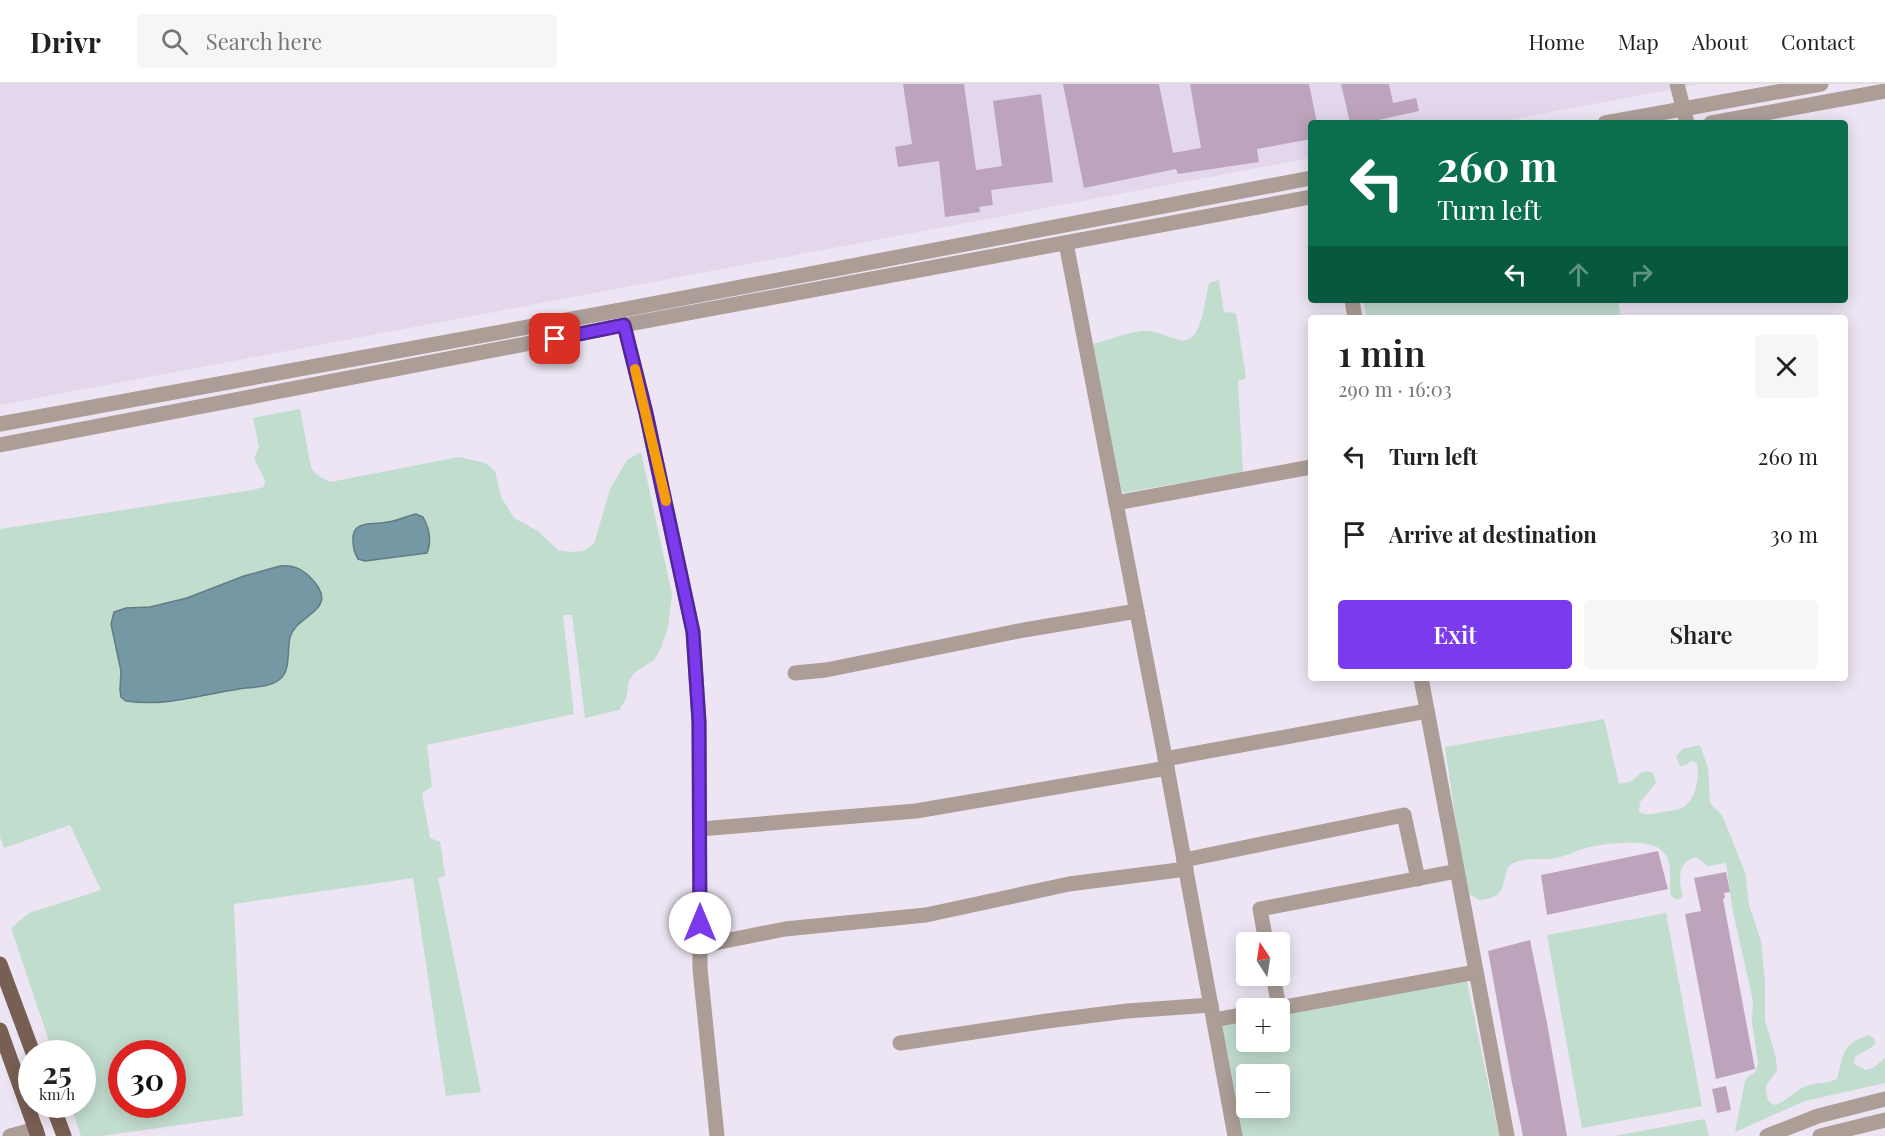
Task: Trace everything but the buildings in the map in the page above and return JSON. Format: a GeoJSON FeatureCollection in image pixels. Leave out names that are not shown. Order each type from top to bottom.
{"type":"FeatureCollection","features":[{"type":"Feature","properties":{"kind":"main road"},"geometry":{"type":"LineString","coordinates":[[0,964],[28,1040]]}},
{"type":"Feature","properties":{"kind":"main road"},"geometry":{"type":"LineString","coordinates":[[0,1030],[37,1133]]}},
{"type":"Feature","properties":{"kind":"main road"},"geometry":{"type":"LineString","coordinates":[[57,1118],[64,1136]]}},
{"type":"Feature","properties":{"kind":"street"},"geometry":{"type":"LineString","coordinates":[[1677,84],[1685,116]]}},
{"type":"Feature","properties":{"kind":"street"},"geometry":{"type":"LineString","coordinates":[[1639,120],[1685,116],[1821,84]]}},
{"type":"Feature","properties":{"kind":"street"},"geometry":{"type":"LineString","coordinates":[[1727,120],[1885,91]]}},
{"type":"Feature","properties":{"kind":"street"},"geometry":{"type":"LineString","coordinates":[[0,424],[621,310],[1308,178]]}},
{"type":"Feature","properties":{"kind":"street"},"geometry":{"type":"LineString","coordinates":[[0,445],[624,325],[1308,198]]}},
{"type":"Feature","properties":{"kind":"street"},"geometry":{"type":"LineString","coordinates":[[1066,243],[1236,1136]]}},
{"type":"Feature","properties":{"kind":"street"},"geometry":{"type":"LineString","coordinates":[[624,325],[649,424],[693,632],[699,722],[700,969],[717,1136]]}},
{"type":"Feature","properties":{"kind":"street"},"geometry":{"type":"LineString","coordinates":[[1116,503],[1308,468]]}},
{"type":"Feature","properties":{"kind":"street"},"geometry":{"type":"LineString","coordinates":[[795,673],[826,670],[1024,630],[1137,611]]}},
{"type":"Feature","properties":{"kind":"street"},"geometry":{"type":"LineString","coordinates":[[1422,681],[1507,1136]]}},
{"type":"Feature","properties":{"kind":"street"},"geometry":{"type":"LineString","coordinates":[[700,829],[916,811],[1427,711]]}},
{"type":"Feature","properties":{"kind":"street"},"geometry":{"type":"LineString","coordinates":[[700,946],[785,929],[926,915],[1069,884],[1185,865],[1404,815],[1418,879]]}},
{"type":"Feature","properties":{"kind":"street"},"geometry":{"type":"LineString","coordinates":[[1264,932],[1260,909],[1457,872]]}},
{"type":"Feature","properties":{"kind":"street"},"geometry":{"type":"LineString","coordinates":[[1290,1006],[1476,972]]}},
{"type":"Feature","properties":{"kind":"street"},"geometry":{"type":"LineString","coordinates":[[900,1043],[1127,1011],[1236,1013]]}},
{"type":"Feature","properties":{"kind":"street"},"geometry":{"type":"LineString","coordinates":[[1767,1136],[1818,1116],[1885,1099]]}},
{"type":"Feature","properties":{"kind":"street"},"geometry":{"type":"LineString","coordinates":[[1820,1136],[1885,1120]]}},
{"type":"Feature","properties":{"kind":"street"},"geometry":{"type":"LineString","coordinates":[[10,1136],[37,1133]]}},
{"type":"Feature","properties":{"kind":"shaded area"},"geometry":{"type":"Polygon","coordinates":[[[0,84],[1700,84],[1510,120],[1308,120],[1308,159],[0,405],[0,84]]]}},
{"type":"Feature","properties":{"kind":"green space"},"geometry":{"type":"Polygon","coordinates":[[[1219,280],[1224,312],[1236,313],[1246,378],[1238,381],[1243,472],[1122,493],[1093,344],[1124,334],[1143,331],[1187,340],[1198,329],[1209,283],[1219,280]]]}},
{"type":"Feature","properties":{"kind":"green space"},"geometry":{"type":"Polygon","coordinates":[[[1364,303],[1618,303],[1620,315],[1366,315],[1364,303]]]}},
{"type":"Feature","properties":{"kind":"green space"},"geometry":{"type":"Polygon","coordinates":[[[300,409],[311,467],[322,478],[330,482],[459,457],[485,463],[495,471],[501,497],[514,518],[538,531],[558,550],[571,552],[583,551],[594,544],[610,489],[627,460],[641,452],[672,594],[668,628],[654,660],[634,673],[629,681],[626,699],[619,710],[585,718],[572,615],[563,615],[574,714],[427,745],[432,787],[422,793],[430,838],[440,842],[445,876],[438,878],[481,1092],[446,1096],[413,878],[234,904],[243,1116],[101,1136],[81,1136],[75,1118],[96,1118],[96,1040],[49,1040],[11,928],[29,913],[101,890],[70,825],[4,848],[0,837],[0,529],[264,487],[265,481],[254,458],[259,447],[253,418],[300,409]]]}},
{"type":"Feature","properties":{"kind":"green space"},"geometry":{"type":"Polygon","coordinates":[[[1604,719],[1619,784],[1630,782],[1645,771],[1653,773],[1656,783],[1640,802],[1639,812],[1642,813],[1650,814],[1680,809],[1690,801],[1696,789],[1697,763],[1691,761],[1680,766],[1676,757],[1682,749],[1700,745],[1708,768],[1710,803],[1722,815],[1745,872],[1749,905],[1761,941],[1765,984],[1765,1020],[1776,1058],[1777,1071],[1766,1088],[1769,1102],[1775,1105],[1804,1087],[1837,1079],[1848,1047],[1868,1035],[1873,1037],[1876,1043],[1855,1057],[1854,1064],[1866,1070],[1873,1068],[1885,1058],[1885,1083],[1805,1101],[1735,1132],[1745,1081],[1755,1072],[1758,1063],[1752,1022],[1753,1001],[1733,912],[1726,863],[1708,866],[1696,857],[1685,863],[1681,873],[1683,897],[1677,900],[1671,896],[1668,859],[1660,849],[1643,844],[1608,844],[1557,858],[1531,859],[1513,863],[1508,867],[1501,890],[1494,897],[1479,900],[1469,894],[1445,747],[1604,719]]]}},
{"type":"Feature","properties":{"kind":"green space"},"geometry":{"type":"Polygon","coordinates":[[[1666,913],[1702,1106],[1582,1128],[1547,935],[1666,913]]]}},
{"type":"Feature","properties":{"kind":"green space"},"geometry":{"type":"Polygon","coordinates":[[[1466,977],[1499,1136],[1241,1136],[1238,1118],[1290,1118],[1290,1064],[1236,1064],[1236,1110],[1220,1025],[1236,1022],[1236,1052],[1290,1052],[1290,1012],[1466,977]]]}},
{"type":"Feature","properties":{"kind":"green space"},"geometry":{"type":"Polygon","coordinates":[[[1705,1119],[1709,1136],[1614,1136],[1705,1119]]]}},
{"type":"Feature","properties":{"kind":"water"},"geometry":{"type":"Polygon","coordinates":[[[416,514],[423,517],[428,530],[430,539],[427,553],[365,561],[358,559],[353,541],[356,529],[365,524],[392,521],[416,514]]]}},
{"type":"Feature","properties":{"kind":"water"},"geometry":{"type":"Polygon","coordinates":[[[280,566],[293,567],[306,573],[319,587],[322,596],[315,610],[294,629],[290,637],[287,666],[279,680],[265,686],[182,700],[140,702],[126,701],[121,697],[121,671],[111,624],[114,612],[126,608],[150,607],[187,598],[244,576],[280,566]]]}},
{"type":"Feature","properties":{"kind":"slow traffic"},"geometry":{"type":"LineString","coordinates":[[635,369],[666,501]]}},
{"type":"Feature","properties":{"kind":"route"},"geometry":{"type":"LineString","coordinates":[[555,339],[624,325],[646,413],[693,632],[699,722],[700,923]]}}]}
